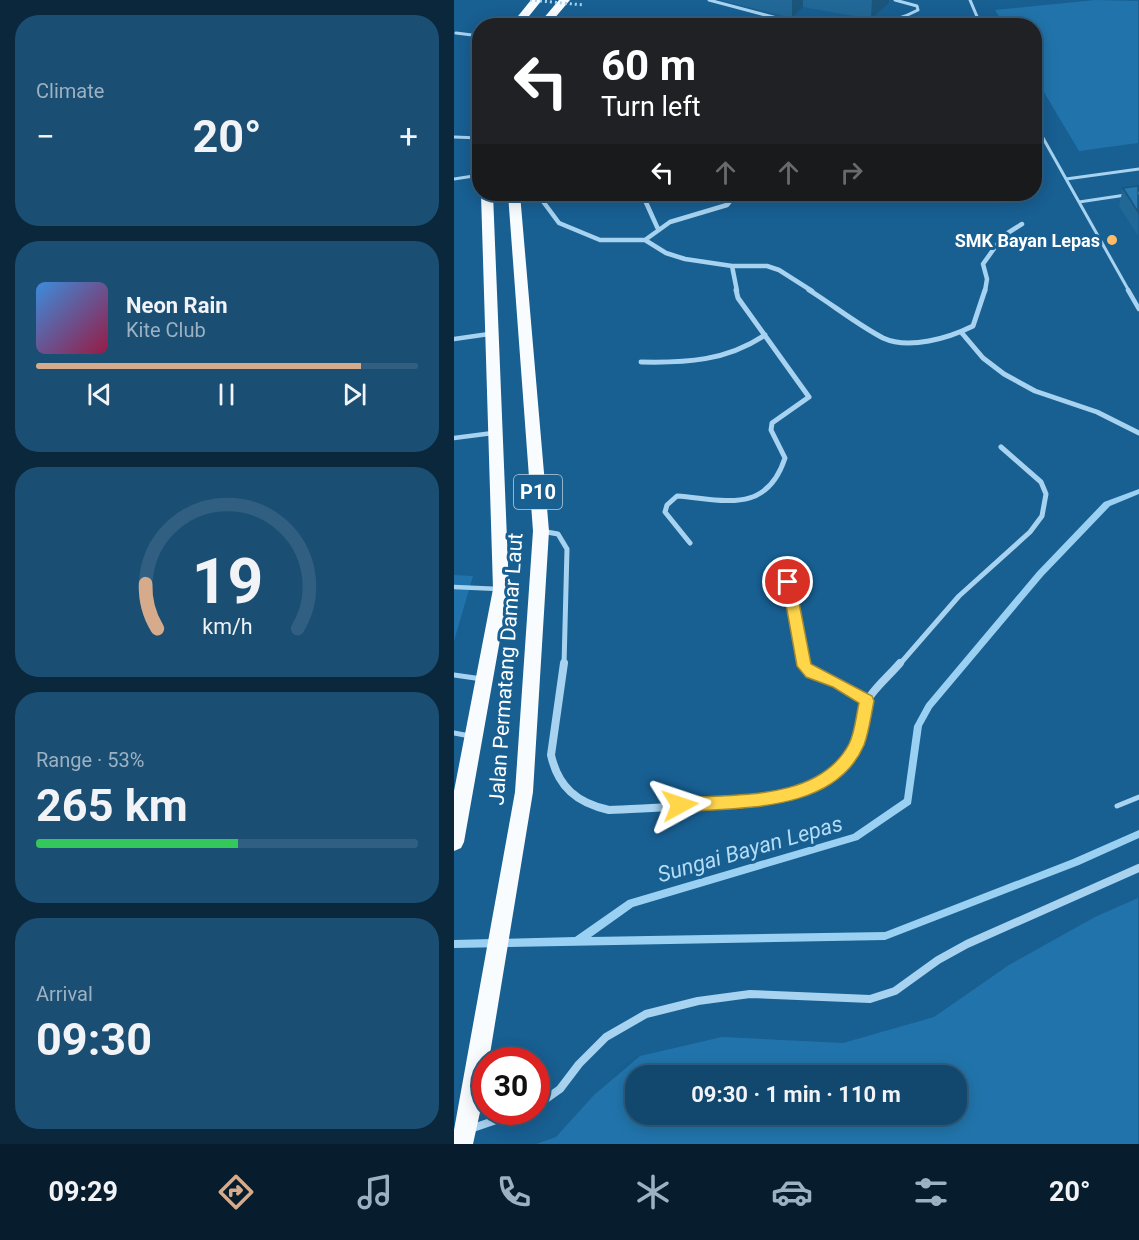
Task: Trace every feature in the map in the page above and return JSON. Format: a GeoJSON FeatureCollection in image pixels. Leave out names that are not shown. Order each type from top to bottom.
{"type":"FeatureCollection","features":[{"type":"Feature","properties":{"kind":"highway"},"geometry":{"type":"LineString","coordinates":[[522,18],[537,0]]}},
{"type":"Feature","properties":{"kind":"highway"},"geometry":{"type":"LineString","coordinates":[[549,18],[565,0]]}},
{"type":"Feature","properties":{"kind":"highway","name":"Jalan Permatang Damar Laut"},"geometry":{"type":"LineString","coordinates":[[454,842],[459,802],[501,589],[487,201]]}},
{"type":"Feature","properties":{"kind":"highway","name":"Jalan Permatang Damar Laut"},"geometry":{"type":"LineString","coordinates":[[463,1138],[473,1094],[524,792],[541,531],[515,201]]}},
{"type":"Feature","properties":{"kind":"street"},"geometry":{"type":"LineString","coordinates":[[543,201],[559,224],[583,235],[615,242],[645,240],[666,253],[685,259],[732,266],[767,266],[780,270],[885,339],[914,343],[961,332],[973,326],[984,298],[987,279],[983,264],[1003,236],[1022,224]]}},
{"type":"Feature","properties":{"kind":"street"},"geometry":{"type":"LineString","coordinates":[[645,201],[658,229]]}},
{"type":"Feature","properties":{"kind":"street"},"geometry":{"type":"LineString","coordinates":[[645,240],[658,229],[682,217],[718,209],[730,201]]}},
{"type":"Feature","properties":{"kind":"street"},"geometry":{"type":"LineString","coordinates":[[690,543],[665,512],[667,505],[677,496],[702,501],[743,501],[768,489],[776,481],[785,458],[771,430],[772,423],[809,398],[738,298],[732,266]]}},
{"type":"Feature","properties":{"kind":"street"},"geometry":{"type":"LineString","coordinates":[[961,332],[983,358],[1004,374],[1035,391],[1097,412],[1138,433]]}},
{"type":"Feature","properties":{"kind":"street"},"geometry":{"type":"LineString","coordinates":[[641,362],[692,363],[713,360],[738,352],[765,335]]}},
{"type":"Feature","properties":{"kind":"street"},"geometry":{"type":"LineString","coordinates":[[541,531],[558,533],[565,540],[567,549],[566,649],[551,755],[553,771],[562,786],[575,799],[590,807],[609,810],[775,798],[805,789],[829,777],[845,763],[857,744],[867,701],[958,596],[1030,532],[1042,516],[1046,494],[1041,482],[1001,447]]}},
{"type":"Feature","properties":{"kind":"street"},"geometry":{"type":"LineString","coordinates":[[788,582],[805,666],[811,673],[838,683],[867,701]]}},
{"type":"Feature","properties":{"kind":"street"},"geometry":{"type":"LineString","coordinates":[[550,1096],[560,1089],[579,1064],[606,1037],[646,1014],[698,1001],[750,994],[870,999],[895,992],[938,960],[967,944],[1138,868]]}},
{"type":"Feature","properties":{"kind":"street"},"geometry":{"type":"LineString","coordinates":[[463,1138],[492,1125]]}},
{"type":"Feature","properties":{"kind":"lane"},"geometry":{"type":"LineString","coordinates":[[709,0],[776,18]]}},
{"type":"Feature","properties":{"kind":"lane"},"geometry":{"type":"LineString","coordinates":[[895,0],[917,6],[918,10],[899,18]]}},
{"type":"Feature","properties":{"kind":"lane"},"geometry":{"type":"LineString","coordinates":[[970,0],[978,18]]}},
{"type":"Feature","properties":{"kind":"lane"},"geometry":{"type":"LineString","coordinates":[[456,33],[472,35]]}},
{"type":"Feature","properties":{"kind":"lane"},"geometry":{"type":"LineString","coordinates":[[1042,136],[1138,309]]}},
{"type":"Feature","properties":{"kind":"lane"},"geometry":{"type":"LineString","coordinates":[[454,137],[472,138]]}},
{"type":"Feature","properties":{"kind":"lane"},"geometry":{"type":"LineString","coordinates":[[1066,178],[1138,169]]}},
{"type":"Feature","properties":{"kind":"lane"},"geometry":{"type":"LineString","coordinates":[[454,179],[472,176]]}},
{"type":"Feature","properties":{"kind":"lane"},"geometry":{"type":"LineString","coordinates":[[1079,202],[1138,193]]}},
{"type":"Feature","properties":{"kind":"lane"},"geometry":{"type":"LineString","coordinates":[[454,339],[492,334]]}},
{"type":"Feature","properties":{"kind":"lane"},"geometry":{"type":"LineString","coordinates":[[454,438],[496,433]]}},
{"type":"Feature","properties":{"kind":"lane"},"geometry":{"type":"LineString","coordinates":[[454,587],[501,589]]}},
{"type":"Feature","properties":{"kind":"lane"},"geometry":{"type":"LineString","coordinates":[[454,675],[484,679]]}},
{"type":"Feature","properties":{"kind":"lane"},"geometry":{"type":"LineString","coordinates":[[454,733],[473,737]]}},
{"type":"Feature","properties":{"kind":"lane"},"geometry":{"type":"LineString","coordinates":[[1117,806],[1138,797]]}},
{"type":"Feature","properties":{"kind":"path"},"geometry":{"type":"LineString","coordinates":[[530,0],[584,5]]}},
{"type":"Feature","properties":{"kind":"shaded area"},"geometry":{"type":"Polygon","coordinates":[[[1095,0],[1138,1],[1138,143],[1079,151],[1042,89],[1042,18],[1000,18],[995,10],[1095,0]]]}},
{"type":"Feature","properties":{"kind":"shaded area"},"geometry":{"type":"Polygon","coordinates":[[[454,575],[473,576],[454,641],[454,575]]]}},
{"type":"Feature","properties":{"kind":"shaded area"},"geometry":{"type":"Polygon","coordinates":[[[1138,898],[1138,1144],[536,1144],[556,1137],[594,1095],[625,1069],[625,1125],[967,1125],[967,1065],[629,1065],[640,1056],[722,1037],[843,1043],[934,1017],[1009,965],[1095,917],[1138,898]]]}},
{"type":"Feature","properties":{"kind":"building"},"geometry":{"type":"Polygon","coordinates":[[[1138,186],[1138,212],[1123,188],[1138,186]]]}},
{"type":"Feature","properties":{"kind":"waterway","name":"Sungai Bayan Lepas"},"geometry":{"type":"LineString","coordinates":[[576,942],[631,903],[855,837],[908,801],[918,726],[929,706],[1040,574],[1107,504],[1139,491]]}},
{"type":"Feature","properties":{"kind":"waterway"},"geometry":{"type":"LineString","coordinates":[[576,942],[885,936],[1076,862],[1139,834]]}},
{"type":"Feature","properties":{"kind":"waterway","name":"Sungai Bayan Lepas"},"geometry":{"type":"LineString","coordinates":[[454,944],[576,942]]}},
{"type":"Feature","properties":{"kind":"place","name":"SMK Bayan Lepas"},"geometry":{"type":"Point","coordinates":[1112,240]}},
{"type":"Feature","properties":{"kind":"route"},"geometry":{"type":"LineString","coordinates":[[680,805],[775,798],[805,789],[829,777],[845,763],[857,744],[867,701],[852,690],[811,673],[805,666],[788,582]]}}]}
